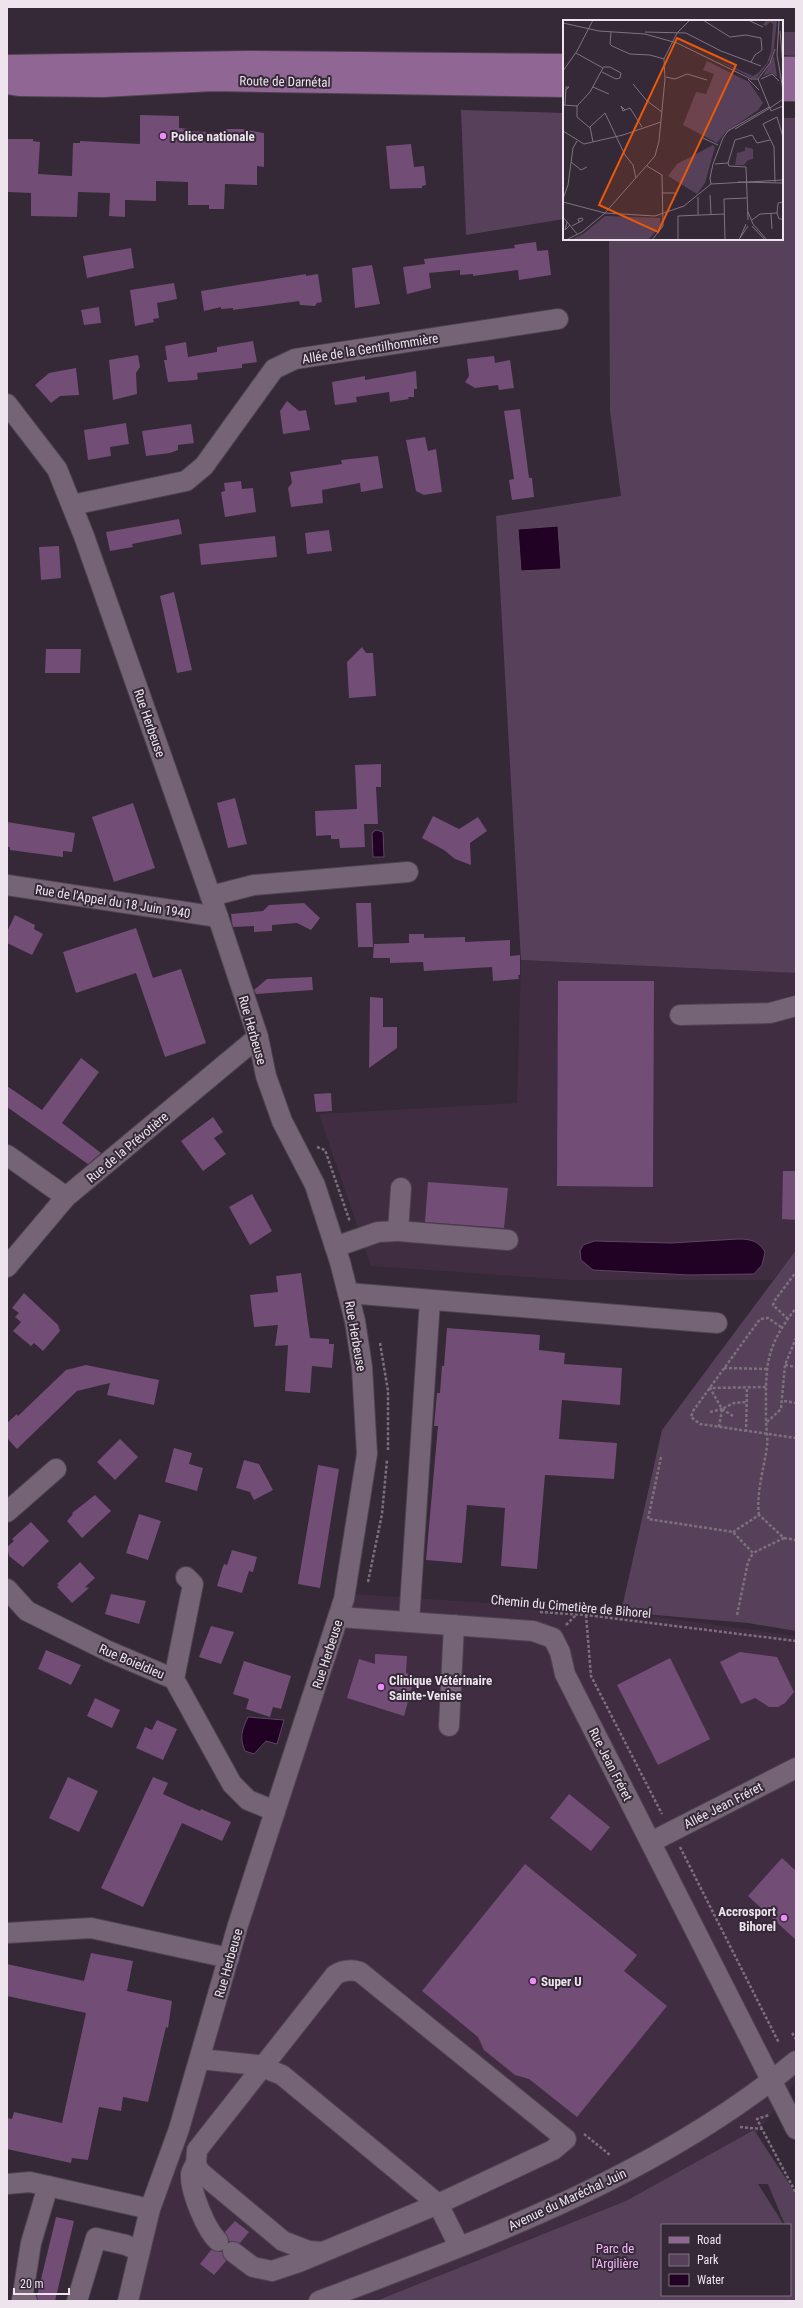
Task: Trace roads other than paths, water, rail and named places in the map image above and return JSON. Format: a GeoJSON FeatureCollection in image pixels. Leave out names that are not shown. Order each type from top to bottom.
{"type":"FeatureCollection","features":[{"type":"Feature","properties":{"kind":"main road","name":"Route de Darnétal"},"geometry":{"type":"LineString","coordinates":[[7,66],[247,62],[563,65]]}},
{"type":"Feature","properties":{"kind":"main road"},"geometry":{"type":"LineString","coordinates":[[783,68],[796,68]]}},
{"type":"Feature","properties":{"kind":"main road","name":"Route de Darnétal"},"geometry":{"type":"LineString","coordinates":[[7,82],[19,85],[103,86],[212,80],[563,86]]}},
{"type":"Feature","properties":{"kind":"main road"},"geometry":{"type":"LineString","coordinates":[[783,90],[796,90]]}},
{"type":"Feature","properties":{"kind":"street","name":"Allée de la Gentilhommière"},"geometry":{"type":"LineString","coordinates":[[72,505],[186,481],[204,466],[274,369],[295,359],[558,319]]}},
{"type":"Feature","properties":{"kind":"street","name":"Rue Herbeuse"},"geometry":{"type":"LineString","coordinates":[[7,404],[56,469],[72,505],[211,896],[258,1037],[266,1076],[282,1121],[315,1185],[348,1293],[362,1367],[367,1454],[347,1588],[229,1958],[179,2129],[150,2209],[128,2301]]}},
{"type":"Feature","properties":{"kind":"street"},"geometry":{"type":"LineString","coordinates":[[211,896],[254,885],[408,872]]}},
{"type":"Feature","properties":{"kind":"street","name":"Rue de l'Appel du 18 Juin 1940"},"geometry":{"type":"LineString","coordinates":[[7,885],[218,917]]}},
{"type":"Feature","properties":{"kind":"street"},"geometry":{"type":"LineString","coordinates":[[680,1014],[770,1013],[796,1006]]}},
{"type":"Feature","properties":{"kind":"street","name":"Rue de la Prévotière"},"geometry":{"type":"LineString","coordinates":[[7,1267],[66,1197],[258,1037]]}},
{"type":"Feature","properties":{"kind":"street"},"geometry":{"type":"LineString","coordinates":[[7,1155],[66,1197]]}},
{"type":"Feature","properties":{"kind":"street"},"geometry":{"type":"LineString","coordinates":[[398,1231],[401,1188]]}},
{"type":"Feature","properties":{"kind":"street"},"geometry":{"type":"LineString","coordinates":[[335,1247],[378,1232],[398,1231],[508,1240]]}},
{"type":"Feature","properties":{"kind":"street"},"geometry":{"type":"LineString","coordinates":[[348,1293],[717,1323]]}},
{"type":"Feature","properties":{"kind":"street"},"geometry":{"type":"LineString","coordinates":[[409,1622],[430,1300]]}},
{"type":"Feature","properties":{"kind":"street"},"geometry":{"type":"LineString","coordinates":[[7,1512],[56,1468]]}},
{"type":"Feature","properties":{"kind":"street"},"geometry":{"type":"LineString","coordinates":[[174,1679],[193,1584],[186,1577]]}},
{"type":"Feature","properties":{"kind":"street","name":"Rue Boieldieu"},"geometry":{"type":"LineString","coordinates":[[7,1589],[27,1611],[108,1651],[174,1679],[232,1784],[248,1800],[275,1811]]}},
{"type":"Feature","properties":{"kind":"street","name":"Rue Jean Fréret"},"geometry":{"type":"LineString","coordinates":[[339,1617],[533,1631],[553,1638],[560,1652],[565,1674],[796,2129]]}},
{"type":"Feature","properties":{"kind":"street"},"geometry":{"type":"LineString","coordinates":[[449,1726],[454,1625]]}},
{"type":"Feature","properties":{"kind":"street","name":"Allée Jean Fréret"},"geometry":{"type":"LineString","coordinates":[[651,1842],[796,1768]]}},
{"type":"Feature","properties":{"kind":"street"},"geometry":{"type":"LineString","coordinates":[[7,1933],[92,1928],[229,1958]]}},
{"type":"Feature","properties":{"kind":"street"},"geometry":{"type":"LineString","coordinates":[[354,1970],[360,1972],[566,2139],[553,2150],[438,2204],[323,2252],[272,2271],[252,2267],[208,2229],[194,2194],[191,2174],[196,2163],[197,2150],[335,1975],[341,1972],[354,1970]]}},
{"type":"Feature","properties":{"kind":"street"},"geometry":{"type":"LineString","coordinates":[[200,2059],[262,2067],[282,2075],[438,2204],[460,2246]]}},
{"type":"Feature","properties":{"kind":"street","name":"Avenue du Maréchal Juin"},"geometry":{"type":"LineString","coordinates":[[319,2301],[540,2213],[619,2176],[688,2138],[772,2080],[796,2061]]}},
{"type":"Feature","properties":{"kind":"street"},"geometry":{"type":"LineString","coordinates":[[196,2163],[199,2171],[283,2241],[309,2251],[323,2252]]}},
{"type":"Feature","properties":{"kind":"street"},"geometry":{"type":"LineString","coordinates":[[7,2184],[30,2182],[150,2209]]}},
{"type":"Feature","properties":{"kind":"street"},"geometry":{"type":"LineString","coordinates":[[27,2301],[22,2300],[32,2243],[48,2186]]}},
{"type":"Feature","properties":{"kind":"street"},"geometry":{"type":"LineString","coordinates":[[77,2301],[96,2238],[126,2245],[140,2251]]}},
{"type":"Feature","properties":{"kind":"water"},"geometry":{"type":"Polygon","coordinates":[[[558,526],[561,569],[521,571],[518,529],[558,526]]]}},
{"type":"Feature","properties":{"kind":"water"},"geometry":{"type":"Polygon","coordinates":[[[376,830],[383,832],[384,857],[373,857],[372,833],[376,830]]]}},
{"type":"Feature","properties":{"kind":"water"},"geometry":{"type":"Polygon","coordinates":[[[738,1239],[754,1241],[763,1248],[765,1252],[762,1265],[754,1274],[689,1275],[593,1270],[581,1260],[580,1251],[583,1245],[594,1241],[671,1243],[738,1239]]]}},
{"type":"Feature","properties":{"kind":"water"},"geometry":{"type":"Polygon","coordinates":[[[248,1717],[284,1720],[277,1744],[266,1741],[254,1754],[245,1751],[242,1742],[242,1734],[248,1717]]]}},
{"type":"Feature","properties":{"kind":"place","name":"Police nationale"},"geometry":{"type":"Point","coordinates":[163,136]}},
{"type":"Feature","properties":{"kind":"place","name":"Clinique Vétérinaire Sainte-Venise"},"geometry":{"type":"Point","coordinates":[381,1687]}},
{"type":"Feature","properties":{"kind":"place","name":"Accrosport Bihorel"},"geometry":{"type":"Point","coordinates":[784,1918]}},
{"type":"Feature","properties":{"kind":"place","name":"Super U"},"geometry":{"type":"Point","coordinates":[533,1981]}},
{"type":"Feature","properties":{"kind":"park label","name":"Parc de l'Argilière"},"geometry":{"type":"Point","coordinates":[615,2256]}}]}
